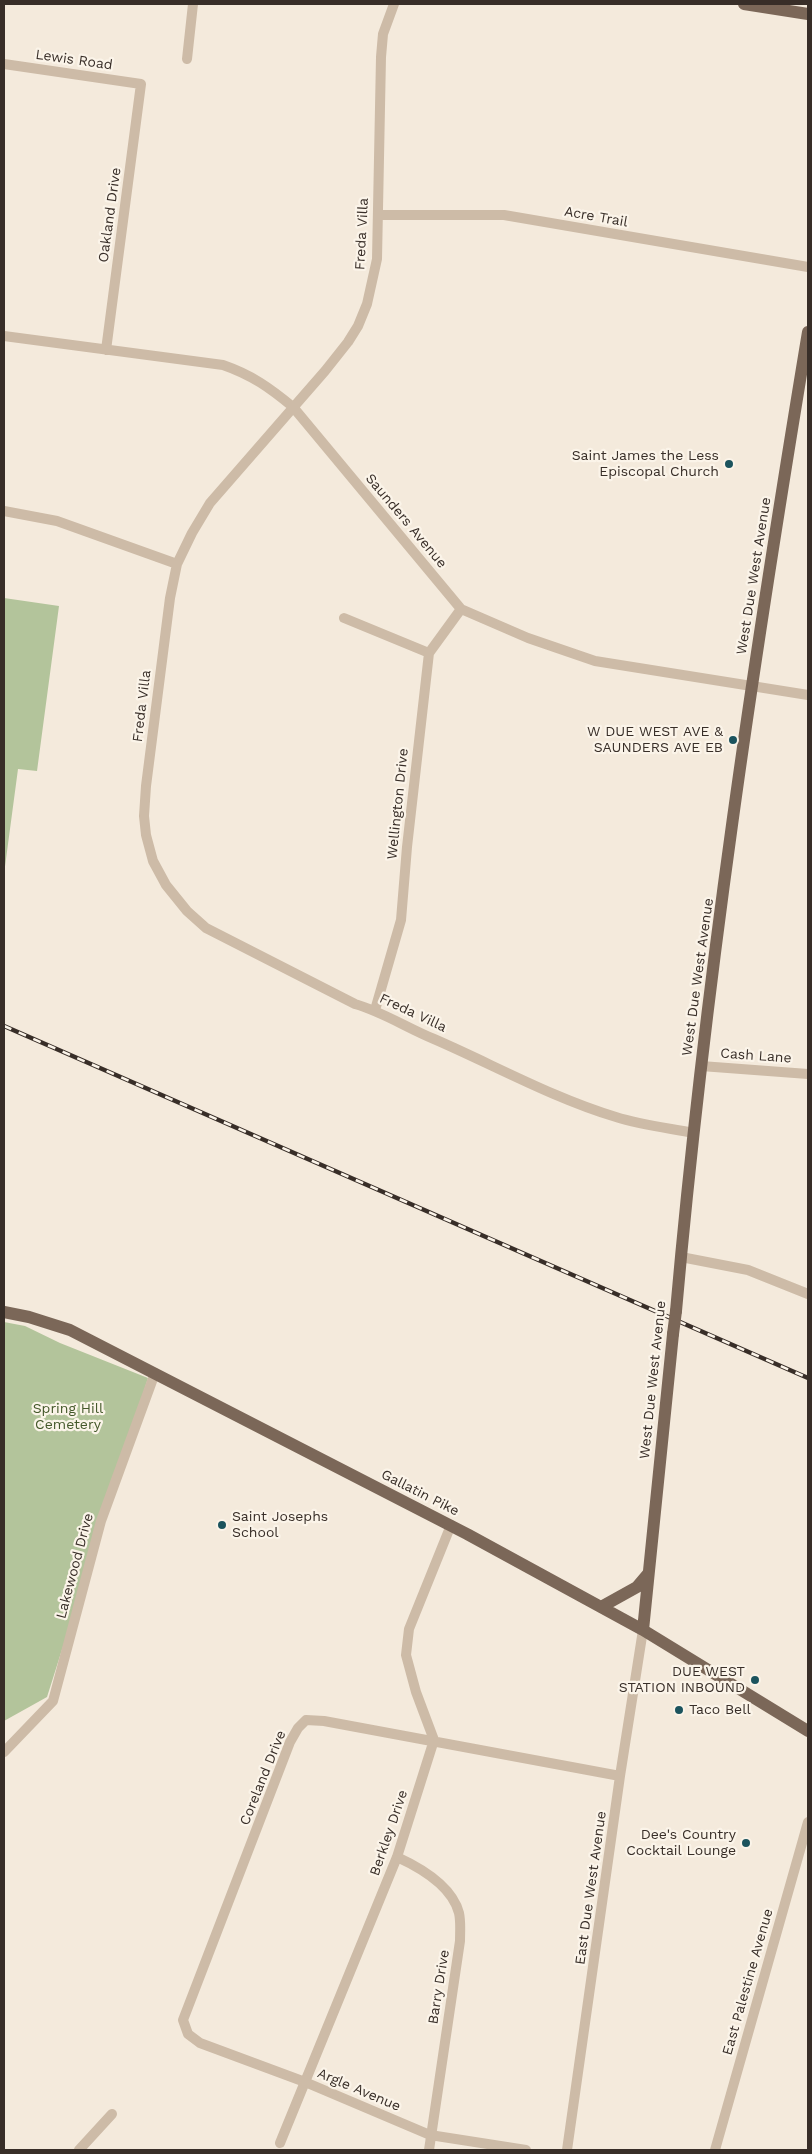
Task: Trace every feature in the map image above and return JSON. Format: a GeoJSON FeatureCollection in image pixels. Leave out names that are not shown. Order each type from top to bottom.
{"type":"FeatureCollection","features":[{"type":"Feature","properties":{"kind":"main road"},"geometry":{"type":"LineString","coordinates":[[744,4],[808,14]]}},
{"type":"Feature","properties":{"kind":"main road","name":"West Due West Avenue"},"geometry":{"type":"LineString","coordinates":[[643,1630],[701,1066],[752,686],[805,368],[808,332]]}},
{"type":"Feature","properties":{"kind":"main road","name":"Gallatin Pike"},"geometry":{"type":"LineString","coordinates":[[4,1312],[29,1317],[70,1330],[451,1525],[643,1630],[808,1731]]}},
{"type":"Feature","properties":{"kind":"main road"},"geometry":{"type":"LineString","coordinates":[[602,1607],[637,1587],[648,1574]]}},
{"type":"Feature","properties":{"kind":"street"},"geometry":{"type":"LineString","coordinates":[[187,59],[192,4]]}},
{"type":"Feature","properties":{"kind":"street","name":"Freda Villa"},"geometry":{"type":"LineString","coordinates":[[394,4],[383,34],[377,260],[367,304],[348,342],[325,372],[210,503],[192,533],[177,564],[164,631],[144,816],[147,842],[153,861],[166,885],[187,911],[206,928],[355,1004],[375,1010],[436,1040],[596,1111],[642,1124],[694,1133]]}},
{"type":"Feature","properties":{"kind":"street","name":"Lewis Road"},"geometry":{"type":"LineString","coordinates":[[4,64],[141,84]]}},
{"type":"Feature","properties":{"kind":"street","name":"Oakland Drive"},"geometry":{"type":"LineString","coordinates":[[106,350],[141,84]]}},
{"type":"Feature","properties":{"kind":"street","name":"Acre Trail"},"geometry":{"type":"LineString","coordinates":[[378,215],[504,215],[808,267]]}},
{"type":"Feature","properties":{"kind":"street","name":"Saunders Avenue"},"geometry":{"type":"LineString","coordinates":[[4,336],[222,366],[245,373],[265,384],[294,407],[462,609],[528,638],[595,661],[808,695]]}},
{"type":"Feature","properties":{"kind":"street"},"geometry":{"type":"LineString","coordinates":[[4,511],[58,521],[177,564]]}},
{"type":"Feature","properties":{"kind":"street"},"geometry":{"type":"LineString","coordinates":[[344,618],[429,653],[462,609]]}},
{"type":"Feature","properties":{"kind":"street","name":"Wellington Drive"},"geometry":{"type":"LineString","coordinates":[[375,1010],[401,920],[407,847],[429,653]]}},
{"type":"Feature","properties":{"kind":"street","name":"Cash Lane"},"geometry":{"type":"LineString","coordinates":[[701,1066],[808,1074]]}},
{"type":"Feature","properties":{"kind":"street"},"geometry":{"type":"LineString","coordinates":[[681,1258],[748,1270],[808,1294]]}},
{"type":"Feature","properties":{"kind":"street","name":"Lakewood Drive"},"geometry":{"type":"LineString","coordinates":[[4,1752],[53,1701],[100,1521],[154,1373]]}},
{"type":"Feature","properties":{"kind":"street"},"geometry":{"type":"LineString","coordinates":[[434,1740],[416,1692],[406,1655],[410,1629],[451,1525]]}},
{"type":"Feature","properties":{"kind":"street","name":"East Due West Avenue"},"geometry":{"type":"LineString","coordinates":[[567,2150],[620,1776],[643,1630]]}},
{"type":"Feature","properties":{"kind":"street","name":"Coreland Drive"},"geometry":{"type":"LineString","coordinates":[[188,2034],[183,2020],[290,1742],[298,1728],[306,1720],[324,1721],[434,1740],[620,1776]]}},
{"type":"Feature","properties":{"kind":"street","name":"Berkley Drive"},"geometry":{"type":"LineString","coordinates":[[280,2143],[397,1857],[434,1740]]}},
{"type":"Feature","properties":{"kind":"street","name":"East Palestine Avenue"},"geometry":{"type":"LineString","coordinates":[[715,2150],[808,1822]]}},
{"type":"Feature","properties":{"kind":"street","name":"Barry Drive"},"geometry":{"type":"LineString","coordinates":[[397,1857],[409,1862],[435,1880],[450,1894],[459,1913],[460,1941],[428,2150]]}},
{"type":"Feature","properties":{"kind":"street","name":"Argle Avenue"},"geometry":{"type":"LineString","coordinates":[[188,2034],[200,2043],[306,2082],[430,2135],[526,2150]]}},
{"type":"Feature","properties":{"kind":"street"},"geometry":{"type":"LineString","coordinates":[[79,2150],[112,2114]]}},
{"type":"Feature","properties":{"kind":"green space"},"geometry":{"type":"Polygon","coordinates":[[[4,598],[59,606],[37,771],[18,769],[4,874],[4,598]]]}},
{"type":"Feature","properties":{"kind":"green space","name":"Spring Hill Cemetery"},"geometry":{"type":"Polygon","coordinates":[[[4,1322],[25,1326],[60,1343],[148,1378],[47,1697],[4,1721],[4,1322]]]}},
{"type":"Feature","properties":{"kind":"railway"},"geometry":{"type":"LineString","coordinates":[[4,1026],[808,1378]]}},
{"type":"Feature","properties":{"kind":"place","name":"Saint James the Less Episcopal Church"},"geometry":{"type":"Point","coordinates":[729,464]}},
{"type":"Feature","properties":{"kind":"place","name":"W DUE WEST AVE & SAUNDERS AVE EB"},"geometry":{"type":"Point","coordinates":[733,740]}},
{"type":"Feature","properties":{"kind":"place","name":"Saint Josephs School"},"geometry":{"type":"Point","coordinates":[222,1525]}},
{"type":"Feature","properties":{"kind":"place","name":"DUE WEST STATION INBOUND"},"geometry":{"type":"Point","coordinates":[755,1680]}},
{"type":"Feature","properties":{"kind":"place","name":"Taco Bell"},"geometry":{"type":"Point","coordinates":[679,1710]}},
{"type":"Feature","properties":{"kind":"place","name":"Dee's Country Cocktail Lounge"},"geometry":{"type":"Point","coordinates":[746,1843]}}]}
